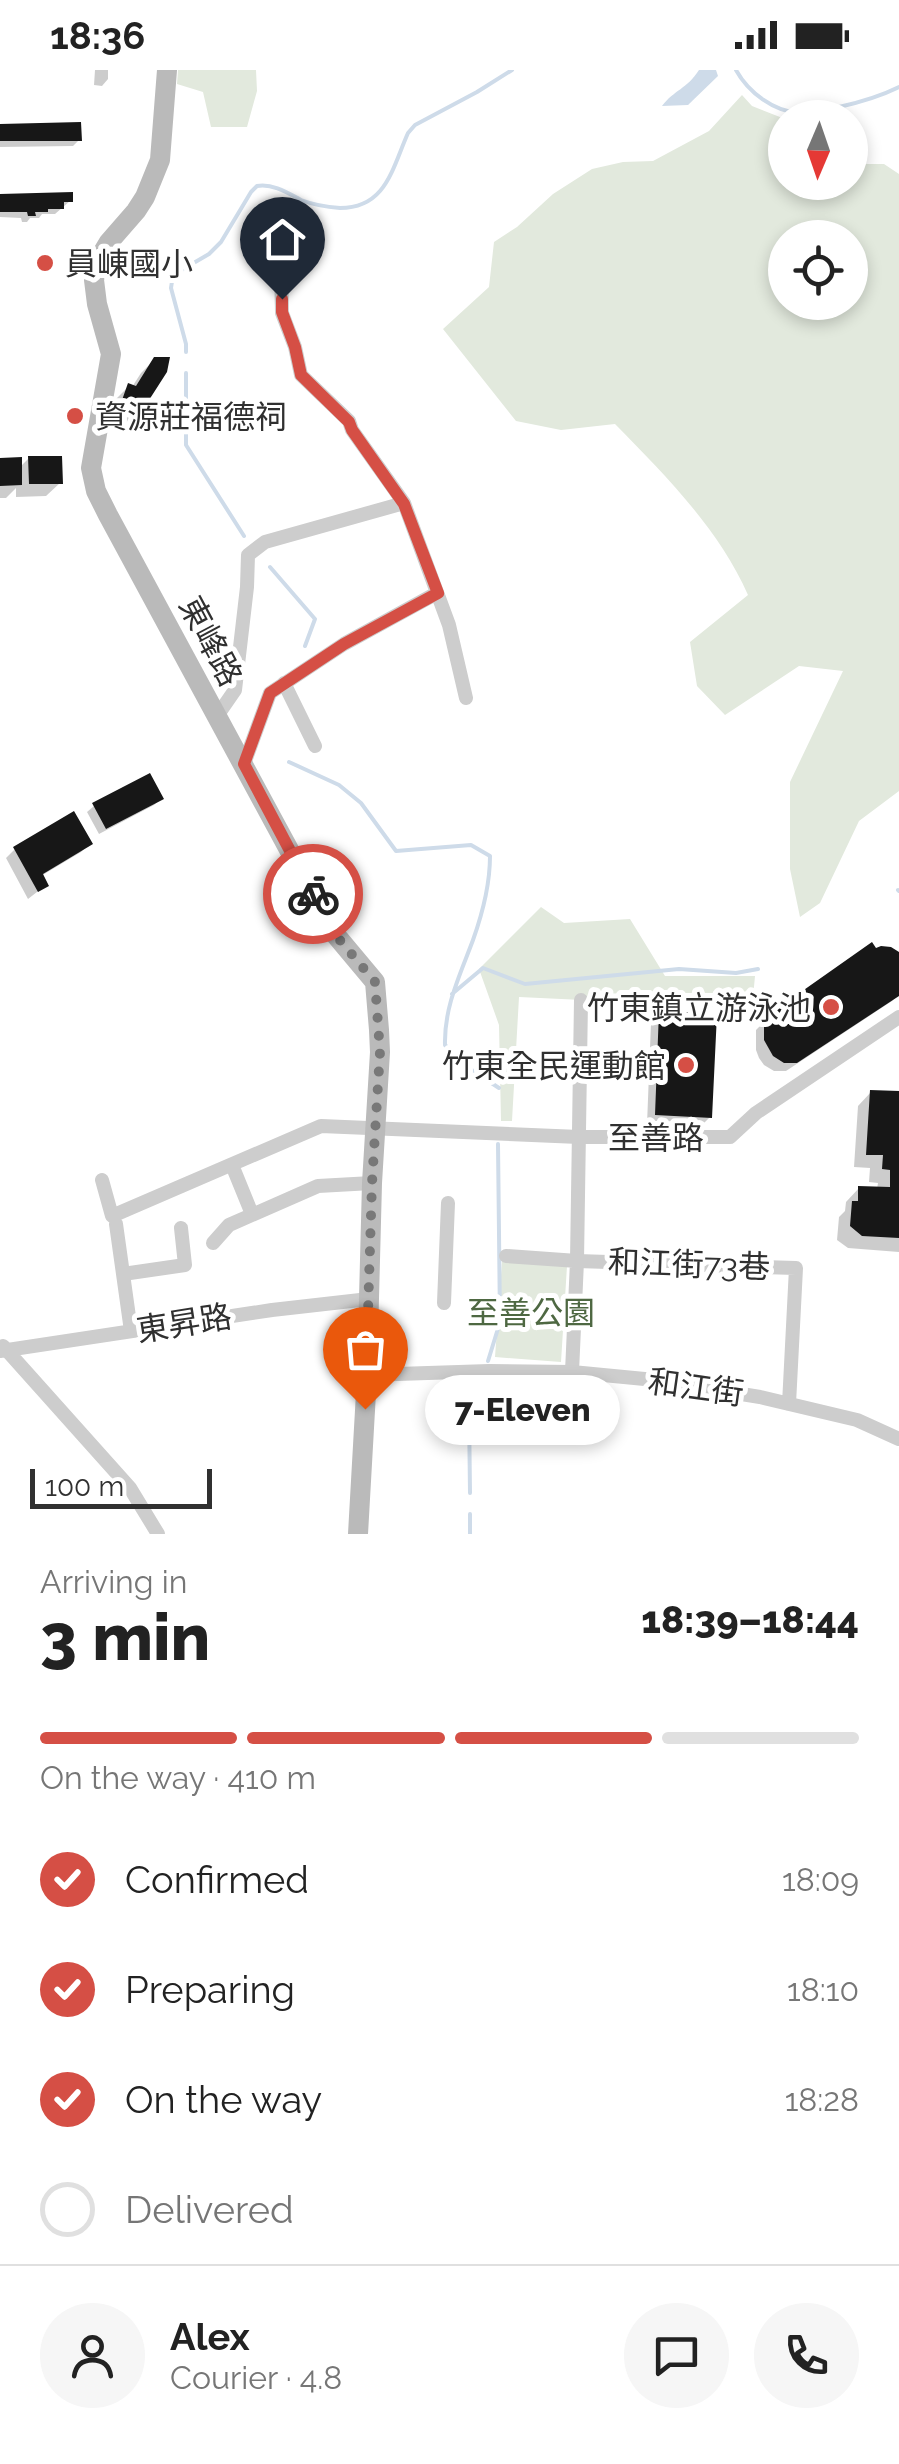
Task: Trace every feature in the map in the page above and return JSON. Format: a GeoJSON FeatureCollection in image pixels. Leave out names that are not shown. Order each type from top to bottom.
{"type":"FeatureCollection","features":[{"type":"Feature","properties":{"kind":"main road","name":"東峰路"},"geometry":{"type":"LineString","coordinates":[[167,70],[160,160],[136,211],[108,242],[97,262],[96,304],[111,354],[91,468],[96,492],[108,515],[334,933],[375,982],[380,1052],[358,1534]]}},
{"type":"Feature","properties":{"kind":"street"},"geometry":{"type":"LineString","coordinates":[[298,218],[281,268],[282,312],[301,375],[349,422],[404,504],[449,625],[466,698]]}},
{"type":"Feature","properties":{"kind":"street"},"geometry":{"type":"LineString","coordinates":[[217,716],[235,690],[248,556],[265,542],[404,504]]}},
{"type":"Feature","properties":{"kind":"street"},"geometry":{"type":"LineString","coordinates":[[244,764],[270,693],[344,644],[438,593]]}},
{"type":"Feature","properties":{"kind":"street"},"geometry":{"type":"LineString","coordinates":[[284,683],[315,746]]}},
{"type":"Feature","properties":{"kind":"street"},"geometry":{"type":"LineString","coordinates":[[572,1372],[581,1000]]}},
{"type":"Feature","properties":{"kind":"street","name":"至善路"},"geometry":{"type":"LineString","coordinates":[[114,1220],[322,1126],[579,1136],[730,1136],[756,1113],[899,1018]]}},
{"type":"Feature","properties":{"kind":"street"},"geometry":{"type":"LineString","coordinates":[[232,1165],[252,1214]]}},
{"type":"Feature","properties":{"kind":"street"},"geometry":{"type":"LineString","coordinates":[[102,1180],[114,1220],[132,1331]]}},
{"type":"Feature","properties":{"kind":"street"},"geometry":{"type":"LineString","coordinates":[[213,1243],[230,1225],[318,1186],[372,1183]]}},
{"type":"Feature","properties":{"kind":"street"},"geometry":{"type":"LineString","coordinates":[[444,1303],[448,1204]]}},
{"type":"Feature","properties":{"kind":"street"},"geometry":{"type":"LineString","coordinates":[[123,1274],[185,1265],[182,1228]]}},
{"type":"Feature","properties":{"kind":"street","name":"和江街73巷"},"geometry":{"type":"LineString","coordinates":[[506,1256],[796,1268],[789,1404]]}},
{"type":"Feature","properties":{"kind":"street","name":"東昇路"},"geometry":{"type":"LineString","coordinates":[[2,1348],[369,1299]]}},
{"type":"Feature","properties":{"kind":"street"},"geometry":{"type":"LineString","coordinates":[[2,1348],[130,1488],[158,1534]]}},
{"type":"Feature","properties":{"kind":"street","name":"和江街"},"geometry":{"type":"LineString","coordinates":[[366,1376],[572,1372],[708,1388],[857,1420],[899,1439]]}},
{"type":"Feature","properties":{"kind":"green space"},"geometry":{"type":"Polygon","coordinates":[[[178,70],[256,70],[257,91],[247,127],[211,127],[203,92],[177,84],[178,70]]]}},
{"type":"Feature","properties":{"kind":"green space"},"geometry":{"type":"Polygon","coordinates":[[[742,95],[752,106],[768,112],[768,200],[868,200],[868,164],[884,164],[899,174],[899,791],[859,821],[820,903],[800,917],[790,869],[790,782],[843,671],[799,666],[725,715],[697,686],[690,642],[748,595],[706,525],[615,424],[561,430],[516,421],[443,329],[489,287],[494,242],[553,194],[592,169],[653,161],[709,131],[742,95]]]}},
{"type":"Feature","properties":{"kind":"green space"},"geometry":{"type":"Polygon","coordinates":[[[541,907],[564,923],[630,919],[665,976],[755,976],[752,1008],[519,997],[512,1121],[501,1121],[499,1025],[479,969],[541,907]]]}},
{"type":"Feature","properties":{"kind":"green space","name":"至善公園"},"geometry":{"type":"Polygon","coordinates":[[[502,1262],[567,1266],[561,1362],[495,1357],[502,1262]]]}},
{"type":"Feature","properties":{"kind":"water"},"geometry":{"type":"Polygon","coordinates":[[[699,70],[716,70],[718,76],[688,105],[662,106],[690,81],[699,70]]]}},
{"type":"Feature","properties":{"kind":"building"},"geometry":{"type":"Polygon","coordinates":[[[81,122],[82,141],[0,141],[0,124],[81,122]]]}},
{"type":"Feature","properties":{"kind":"building"},"geometry":{"type":"Polygon","coordinates":[[[73,192],[73,202],[64,202],[64,209],[35,212],[36,216],[0,212],[0,194],[73,192]]]}},
{"type":"Feature","properties":{"kind":"building"},"geometry":{"type":"Polygon","coordinates":[[[154,357],[170,357],[167,372],[142,411],[121,403],[128,383],[136,386],[154,357]]]}},
{"type":"Feature","properties":{"kind":"building","name":"資源莊福德祠"},"geometry":{"type":"Polygon","coordinates":[[[76,406],[84,420],[74,426],[66,411],[76,406]]]}},
{"type":"Feature","properties":{"kind":"building"},"geometry":{"type":"Polygon","coordinates":[[[28,456],[62,456],[63,484],[29,484],[28,456]]]}},
{"type":"Feature","properties":{"kind":"building"},"geometry":{"type":"Polygon","coordinates":[[[22,457],[22,485],[0,486],[0,458],[22,457]]]}},
{"type":"Feature","properties":{"kind":"building"},"geometry":{"type":"Polygon","coordinates":[[[150,773],[164,799],[106,829],[92,803],[150,773]]]}},
{"type":"Feature","properties":{"kind":"building"},"geometry":{"type":"Polygon","coordinates":[[[74,811],[93,844],[43,874],[49,886],[38,892],[13,847],[74,811]]]}},
{"type":"Feature","properties":{"kind":"building","name":"竹東鎮立游泳池"},"geometry":{"type":"Polygon","coordinates":[[[872,942],[876,948],[891,947],[899,952],[899,996],[797,1063],[784,1063],[773,1056],[764,1040],[764,1018],[872,942]]]}},
{"type":"Feature","properties":{"kind":"building","name":"竹東全民運動館"},"geometry":{"type":"Polygon","coordinates":[[[659,1011],[717,1014],[712,1118],[655,1115],[659,1011]]]}},
{"type":"Feature","properties":{"kind":"building"},"geometry":{"type":"Polygon","coordinates":[[[870,1090],[899,1091],[899,1238],[862,1236],[850,1226],[858,1186],[890,1187],[890,1170],[882,1169],[883,1155],[866,1155],[870,1090]]]}},
{"type":"Feature","properties":{"kind":"waterway"},"geometry":{"type":"LineString","coordinates":[[186,352],[171,288],[173,275],[209,254],[221,242],[257,186],[274,187],[306,202],[330,207],[368,201],[378,194],[392,173],[415,125],[512,70]]}},
{"type":"Feature","properties":{"kind":"waterway"},"geometry":{"type":"LineString","coordinates":[[736,70],[763,99],[790,112],[815,112],[855,103],[899,87]]}},
{"type":"Feature","properties":{"kind":"waterway"},"geometry":{"type":"LineString","coordinates":[[186,373],[186,445],[244,536]]}},
{"type":"Feature","properties":{"kind":"waterway"},"geometry":{"type":"LineString","coordinates":[[270,567],[315,619],[305,646]]}},
{"type":"Feature","properties":{"kind":"waterway"},"geometry":{"type":"LineString","coordinates":[[289,762],[339,785],[361,803],[396,851],[471,845],[490,856],[485,898],[450,1004],[445,1045],[464,1065],[499,1088]]}},
{"type":"Feature","properties":{"kind":"waterway"},"geometry":{"type":"LineString","coordinates":[[452,994],[483,968],[525,984],[679,969],[736,973],[758,969]]}},
{"type":"Feature","properties":{"kind":"waterway"},"geometry":{"type":"LineString","coordinates":[[488,1361],[500,1322],[498,1144]]}},
{"type":"Feature","properties":{"kind":"waterway"},"geometry":{"type":"LineString","coordinates":[[470,1493],[469,1409],[482,1381]]}},
{"type":"Feature","properties":{"kind":"waterway"},"geometry":{"type":"LineString","coordinates":[[470,1514],[470,1534]]}},
{"type":"Feature","properties":{"kind":"way so far"},"geometry":{"type":"LineString","coordinates":[[313,894],[334,933],[375,982],[380,1052],[365,1409]]}},
{"type":"Feature","properties":{"kind":"place","name":"員崠國小"},"geometry":{"type":"Point","coordinates":[45,263]}},
{"type":"Feature","properties":{"kind":"place","name":"資源莊福德祠"},"geometry":{"type":"Point","coordinates":[75,416]}},
{"type":"Feature","properties":{"kind":"place","name":"竹東鎮立游泳池"},"geometry":{"type":"Point","coordinates":[831,1007]}},
{"type":"Feature","properties":{"kind":"place","name":"竹東全民運動館"},"geometry":{"type":"Point","coordinates":[686,1065]}},
{"type":"Feature","properties":{"kind":"place","name":"7-Eleven"},"geometry":{"type":"Point","coordinates":[365,1409]}},
{"type":"Feature","properties":{"kind":"route"},"geometry":{"type":"LineString","coordinates":[[282,299],[282,312],[301,375],[349,422],[404,504],[438,593],[344,644],[270,693],[244,764],[313,894]]}}]}
